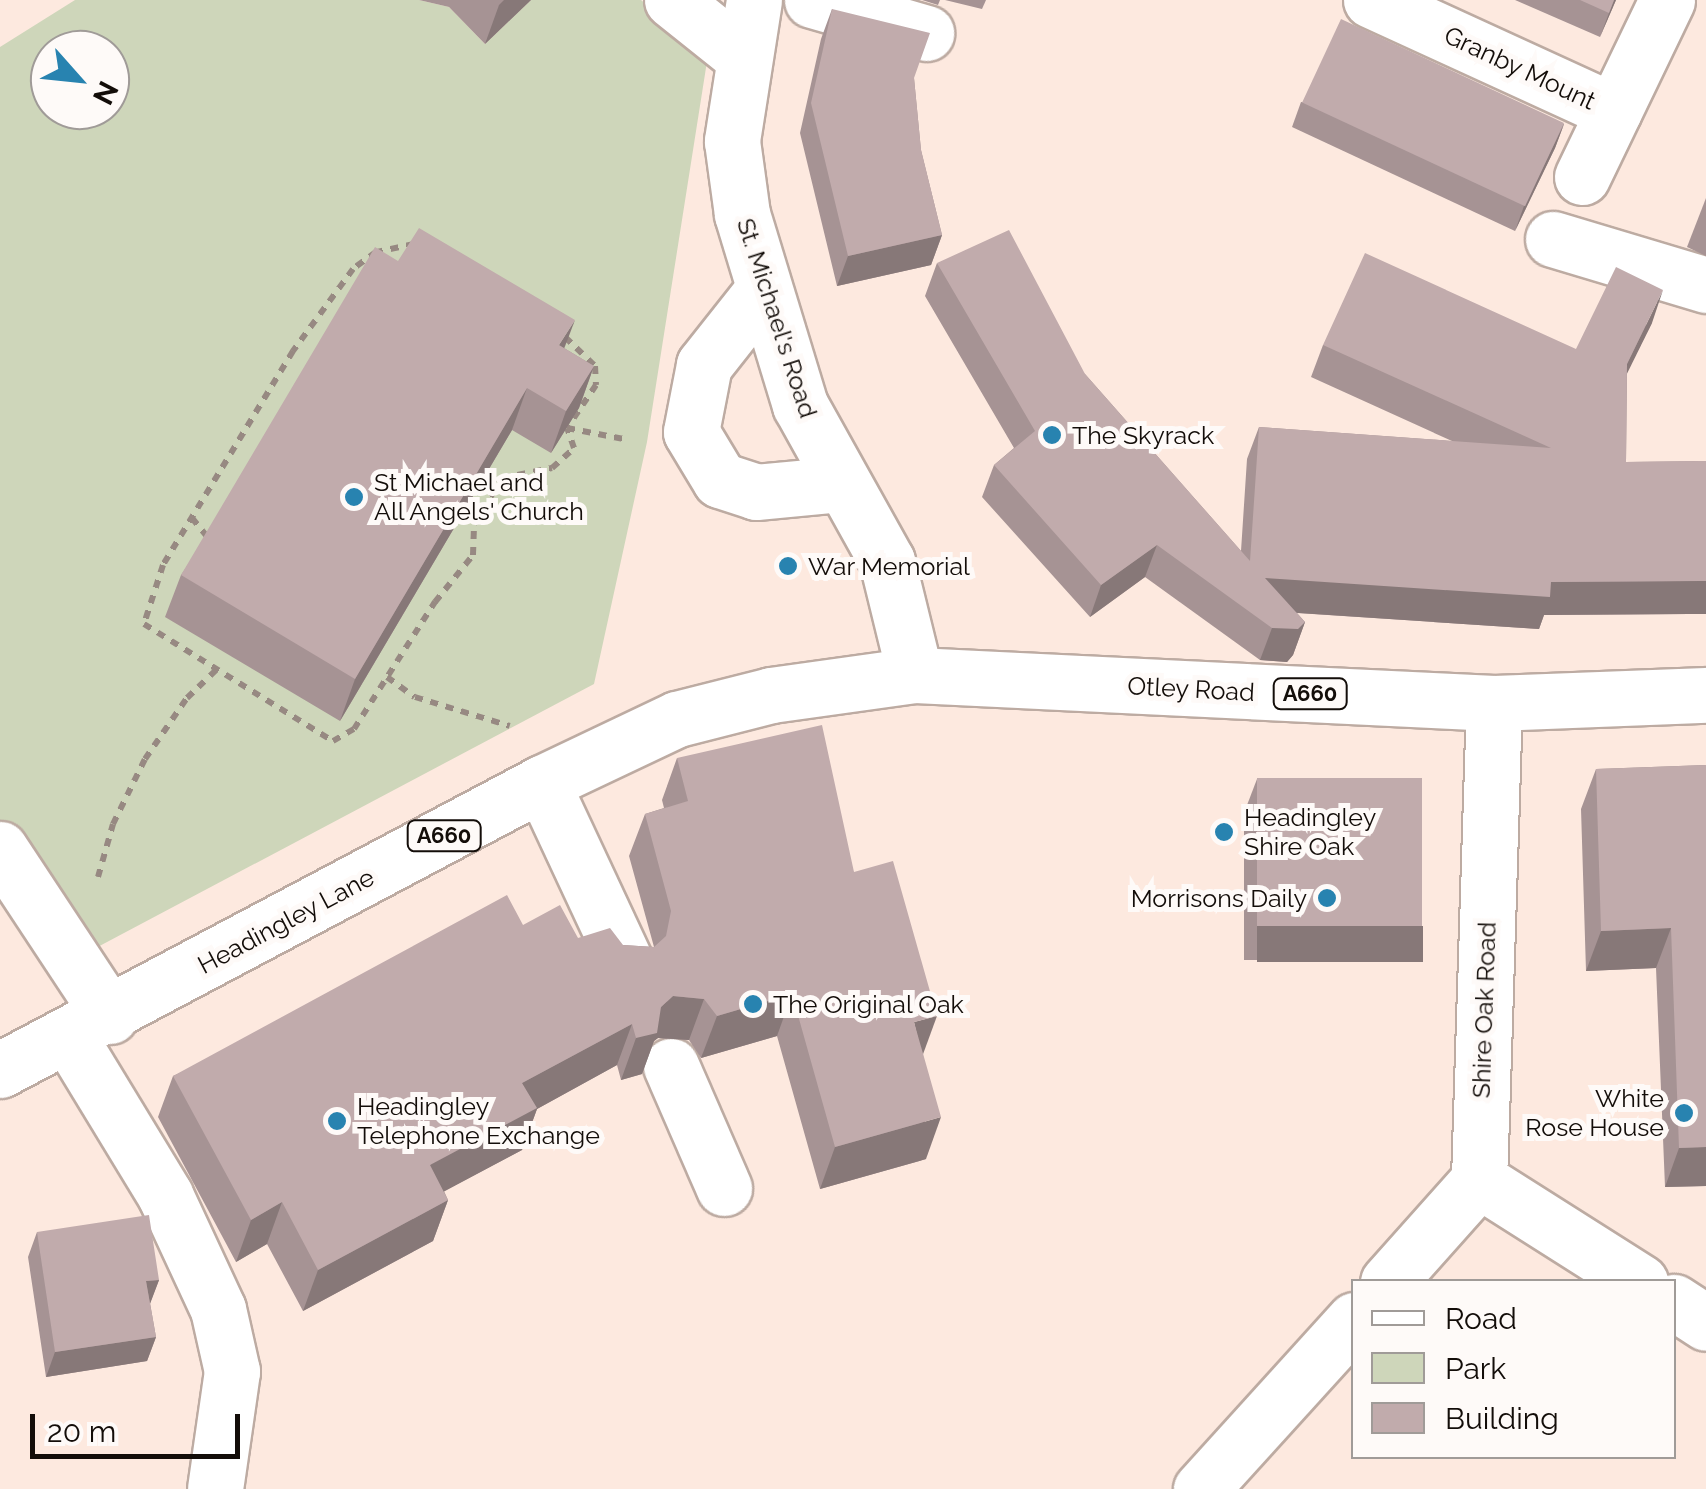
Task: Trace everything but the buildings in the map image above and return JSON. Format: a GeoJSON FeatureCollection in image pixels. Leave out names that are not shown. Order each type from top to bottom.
{"type":"FeatureCollection","features":[{"type":"Feature","properties":{"kind":"main road"},"geometry":{"type":"LineString","coordinates":[[672,0],[741,54]]}},
{"type":"Feature","properties":{"kind":"main road","name":"St. Michael's Road"},"geometry":{"type":"LineString","coordinates":[[754,0],[741,54],[732,141],[742,214],[800,405],[840,484],[887,561],[915,676]]}},
{"type":"Feature","properties":{"kind":"main road"},"geometry":{"type":"LineString","coordinates":[[812,0],[926,33]]}},
{"type":"Feature","properties":{"kind":"main road","name":"Granby Mount"},"geometry":{"type":"LineString","coordinates":[[1371,0],[1614,111]]}},
{"type":"Feature","properties":{"kind":"main road"},"geometry":{"type":"LineString","coordinates":[[1667,0],[1560,222],[1706,285]]}},
{"type":"Feature","properties":{"kind":"main road"},"geometry":{"type":"LineString","coordinates":[[764,289],[704,365],[691,432],[720,480],[756,492],[840,484]]}},
{"type":"Feature","properties":{"kind":"main road","name":"Otley Road"},"geometry":{"type":"LineString","coordinates":[[915,676],[1494,703],[1706,695]]}},
{"type":"Feature","properties":{"kind":"main road","name":"Headingley Lane"},"geometry":{"type":"LineString","coordinates":[[0,1070],[90,1026],[542,783],[677,719],[772,695],[915,676]]}},
{"type":"Feature","properties":{"kind":"main road","name":"Shire Oak Road"},"geometry":{"type":"LineString","coordinates":[[1479,1180],[1494,703]]}},
{"type":"Feature","properties":{"kind":"main road"},"geometry":{"type":"LineString","coordinates":[[542,783],[626,961]]}},
{"type":"Feature","properties":{"kind":"main road"},"geometry":{"type":"LineString","coordinates":[[0,849],[58,934],[90,1026],[218,1309],[232,1371],[215,1489]]}},
{"type":"Feature","properties":{"kind":"main road"},"geometry":{"type":"LineString","coordinates":[[671,1066],[724,1188]]}},
{"type":"Feature","properties":{"kind":"main road"},"geometry":{"type":"LineString","coordinates":[[1391,1279],[1479,1180],[1635,1279]]}},
{"type":"Feature","properties":{"kind":"main road"},"geometry":{"type":"LineString","coordinates":[[1676,1303],[1706,1323]]}},
{"type":"Feature","properties":{"kind":"main road"},"geometry":{"type":"LineString","coordinates":[[1201,1489],[1351,1323]]}},
{"type":"Feature","properties":{"kind":"path"},"geometry":{"type":"LineString","coordinates":[[430,251],[412,244],[376,252],[353,269],[266,391],[156,579],[144,624],[334,741],[354,729],[473,555],[474,524],[502,478],[552,468],[574,448],[566,428]]}},
{"type":"Feature","properties":{"kind":"path"},"geometry":{"type":"LineString","coordinates":[[552,325],[596,366],[596,385],[566,428]]}},
{"type":"Feature","properties":{"kind":"path"},"geometry":{"type":"LineString","coordinates":[[566,428],[647,442],[691,432]]}},
{"type":"Feature","properties":{"kind":"path"},"geometry":{"type":"LineString","coordinates":[[192,518],[210,540]]}},
{"type":"Feature","properties":{"kind":"path"},"geometry":{"type":"LineString","coordinates":[[58,934],[91,902],[114,824],[145,759],[187,698],[217,669]]}},
{"type":"Feature","properties":{"kind":"path"},"geometry":{"type":"LineString","coordinates":[[387,677],[441,708],[516,727],[542,783]]}},
{"type":"Feature","properties":{"kind":"green space"},"geometry":{"type":"Polygon","coordinates":[[[75,0],[419,0],[449,7],[485,44],[531,0],[641,0],[708,55],[647,442],[594,684],[75,959],[0,848],[0,47],[75,0]]]}},
{"type":"Feature","properties":{"kind":"place","name":"The Skyrack"},"geometry":{"type":"Point","coordinates":[1052,435]}},
{"type":"Feature","properties":{"kind":"place","name":"St Michael and All Angels' Church"},"geometry":{"type":"Point","coordinates":[354,497]}},
{"type":"Feature","properties":{"kind":"place","name":"War Memorial"},"geometry":{"type":"Point","coordinates":[788,566]}},
{"type":"Feature","properties":{"kind":"place","name":"Headingley Shire Oak"},"geometry":{"type":"Point","coordinates":[1224,832]}},
{"type":"Feature","properties":{"kind":"place","name":"Morrisons Daily"},"geometry":{"type":"Point","coordinates":[1327,898]}},
{"type":"Feature","properties":{"kind":"place","name":"The Original Oak"},"geometry":{"type":"Point","coordinates":[753,1004]}},
{"type":"Feature","properties":{"kind":"place","name":"White Rose House"},"geometry":{"type":"Point","coordinates":[1684,1113]}},
{"type":"Feature","properties":{"kind":"place","name":"Headingley Telephone Exchange"},"geometry":{"type":"Point","coordinates":[337,1121]}}]}
